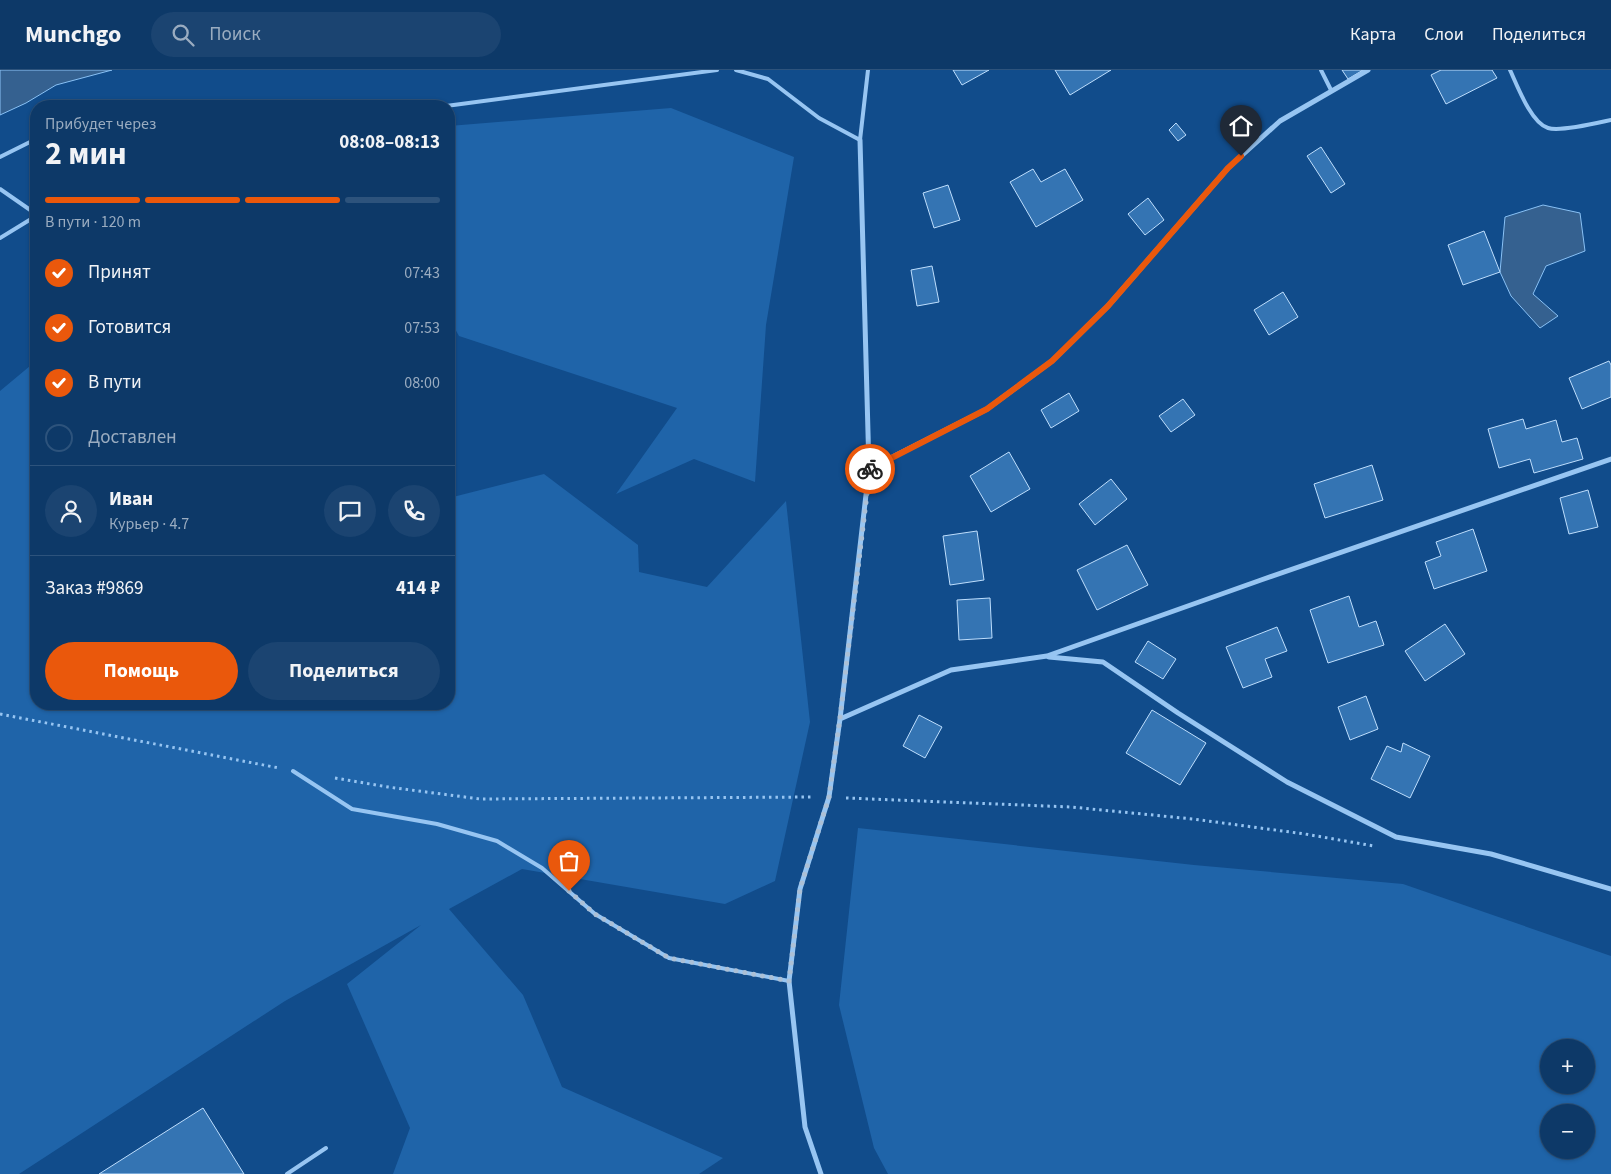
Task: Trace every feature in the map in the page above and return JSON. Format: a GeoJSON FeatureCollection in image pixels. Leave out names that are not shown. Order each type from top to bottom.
{"type":"FeatureCollection","features":[{"type":"Feature","properties":{"kind":"street"},"geometry":{"type":"LineString","coordinates":[[869,469],[987,409],[1052,361],[1108,306],[1228,168],[1280,121],[1368,70]]}},
{"type":"Feature","properties":{"kind":"street"},"geometry":{"type":"LineString","coordinates":[[821,1174],[805,1127],[789,981],[800,889],[829,797],[869,469],[860,140]]}},
{"type":"Feature","properties":{"kind":"street"},"geometry":{"type":"LineString","coordinates":[[840,718],[951,670],[1047,656],[1611,459]]}},
{"type":"Feature","properties":{"kind":"street"},"geometry":{"type":"LineString","coordinates":[[1047,656],[1103,662],[1178,714],[1287,782],[1396,837],[1491,854],[1611,889]]}},
{"type":"Feature","properties":{"kind":"lane"},"geometry":{"type":"LineString","coordinates":[[455,105],[717,70]]}},
{"type":"Feature","properties":{"kind":"lane"},"geometry":{"type":"LineString","coordinates":[[736,70],[768,79],[819,118],[860,140],[868,70]]}},
{"type":"Feature","properties":{"kind":"lane"},"geometry":{"type":"LineString","coordinates":[[1321,70],[1332,90]]}},
{"type":"Feature","properties":{"kind":"lane"},"geometry":{"type":"LineString","coordinates":[[1510,70],[1529,108],[1539,123],[1549,128],[1563,128],[1611,120]]}},
{"type":"Feature","properties":{"kind":"lane"},"geometry":{"type":"LineString","coordinates":[[0,157],[30,143]]}},
{"type":"Feature","properties":{"kind":"lane"},"geometry":{"type":"LineString","coordinates":[[0,189],[30,211]]}},
{"type":"Feature","properties":{"kind":"lane"},"geometry":{"type":"LineString","coordinates":[[0,238],[30,219]]}},
{"type":"Feature","properties":{"kind":"lane"},"geometry":{"type":"LineString","coordinates":[[293,771],[352,809],[437,824],[497,842],[542,868],[595,914],[669,958],[789,981]]}},
{"type":"Feature","properties":{"kind":"lane"},"geometry":{"type":"LineString","coordinates":[[287,1174],[326,1148]]}},
{"type":"Feature","properties":{"kind":"path"},"geometry":{"type":"LineString","coordinates":[[0,714],[293,771]]}},
{"type":"Feature","properties":{"kind":"path"},"geometry":{"type":"LineString","coordinates":[[331,777],[388,787],[480,799],[829,797],[1071,807],[1193,819],[1286,831],[1382,847]]}},
{"type":"Feature","properties":{"kind":"shaded area"},"geometry":{"type":"Polygon","coordinates":[[[0,70],[112,70],[56,85],[26,103],[0,115],[0,70]]]}},
{"type":"Feature","properties":{"kind":"shaded area"},"geometry":{"type":"Polygon","coordinates":[[[671,108],[794,157],[766,325],[755,482],[694,459],[616,494],[677,408],[459,336],[455,329],[455,126],[671,108]]]}},
{"type":"Feature","properties":{"kind":"shaded area"},"geometry":{"type":"Polygon","coordinates":[[[1543,205],[1580,213],[1585,251],[1546,266],[1533,294],[1558,316],[1540,328],[1511,296],[1500,272],[1505,217],[1543,205]]]}},
{"type":"Feature","properties":{"kind":"shaded area"},"geometry":{"type":"Polygon","coordinates":[[[30,366],[30,710],[455,710],[455,496],[544,474],[638,545],[639,572],[707,587],[786,501],[810,722],[775,881],[725,904],[522,869],[449,909],[523,995],[562,1087],[723,1158],[699,1174],[393,1174],[410,1128],[347,984],[421,925],[285,1001],[19,1174],[0,1174],[0,391],[30,366]]]}},
{"type":"Feature","properties":{"kind":"shaded area"},"geometry":{"type":"Polygon","coordinates":[[[858,828],[1194,865],[1403,884],[1611,956],[1611,1174],[888,1174],[874,1148],[839,1005],[858,828]]]}},
{"type":"Feature","properties":{"kind":"building"},"geometry":{"type":"Polygon","coordinates":[[[953,70],[989,70],[962,85],[953,70]]]}},
{"type":"Feature","properties":{"kind":"building"},"geometry":{"type":"Polygon","coordinates":[[[1055,70],[1111,70],[1070,95],[1055,70]]]}},
{"type":"Feature","properties":{"kind":"building"},"geometry":{"type":"Polygon","coordinates":[[[1342,70],[1363,70],[1348,79],[1342,70]]]}},
{"type":"Feature","properties":{"kind":"building"},"geometry":{"type":"Polygon","coordinates":[[[1441,70],[1492,70],[1497,78],[1446,104],[1431,75],[1441,70]]]}},
{"type":"Feature","properties":{"kind":"building"},"geometry":{"type":"Polygon","coordinates":[[[1176,123],[1186,135],[1178,141],[1169,130],[1176,123]]]}},
{"type":"Feature","properties":{"kind":"building"},"geometry":{"type":"Polygon","coordinates":[[[1321,147],[1345,184],[1331,193],[1307,156],[1321,147]]]}},
{"type":"Feature","properties":{"kind":"building"},"geometry":{"type":"Polygon","coordinates":[[[1033,169],[1041,182],[1065,169],[1083,200],[1036,227],[1010,182],[1033,169]]]}},
{"type":"Feature","properties":{"kind":"building"},"geometry":{"type":"Polygon","coordinates":[[[948,185],[960,220],[934,228],[923,193],[948,185]]]}},
{"type":"Feature","properties":{"kind":"building"},"geometry":{"type":"Polygon","coordinates":[[[1148,198],[1164,220],[1145,235],[1128,214],[1148,198]]]}},
{"type":"Feature","properties":{"kind":"building"},"geometry":{"type":"Polygon","coordinates":[[[1484,231],[1500,272],[1463,285],[1448,245],[1484,231]]]}},
{"type":"Feature","properties":{"kind":"building"},"geometry":{"type":"Polygon","coordinates":[[[932,266],[939,302],[917,306],[911,270],[932,266]]]}},
{"type":"Feature","properties":{"kind":"building"},"geometry":{"type":"Polygon","coordinates":[[[1283,292],[1298,317],[1269,335],[1254,310],[1283,292]]]}},
{"type":"Feature","properties":{"kind":"building"},"geometry":{"type":"Polygon","coordinates":[[[1609,361],[1611,365],[1611,397],[1582,409],[1569,378],[1609,361]]]}},
{"type":"Feature","properties":{"kind":"building"},"geometry":{"type":"Polygon","coordinates":[[[1069,393],[1079,411],[1051,428],[1041,410],[1069,393]]]}},
{"type":"Feature","properties":{"kind":"building"},"geometry":{"type":"Polygon","coordinates":[[[1183,399],[1195,415],[1171,432],[1159,416],[1183,399]]]}},
{"type":"Feature","properties":{"kind":"building"},"geometry":{"type":"Polygon","coordinates":[[[1523,419],[1526,429],[1556,420],[1562,442],[1577,438],[1583,459],[1534,473],[1530,459],[1499,468],[1488,429],[1523,419]]]}},
{"type":"Feature","properties":{"kind":"building"},"geometry":{"type":"Polygon","coordinates":[[[1009,452],[1030,489],[991,512],[970,476],[1009,452]]]}},
{"type":"Feature","properties":{"kind":"building"},"geometry":{"type":"Polygon","coordinates":[[[1372,465],[1383,500],[1325,518],[1314,484],[1372,465]]]}},
{"type":"Feature","properties":{"kind":"building"},"geometry":{"type":"Polygon","coordinates":[[[1111,479],[1127,499],[1095,525],[1079,504],[1111,479]]]}},
{"type":"Feature","properties":{"kind":"building"},"geometry":{"type":"Polygon","coordinates":[[[1588,490],[1598,527],[1569,534],[1560,498],[1588,490]]]}},
{"type":"Feature","properties":{"kind":"building"},"geometry":{"type":"Polygon","coordinates":[[[1473,529],[1487,571],[1434,589],[1425,562],[1441,556],[1436,542],[1473,529]]]}},
{"type":"Feature","properties":{"kind":"building"},"geometry":{"type":"Polygon","coordinates":[[[977,531],[984,580],[950,585],[943,536],[977,531]]]}},
{"type":"Feature","properties":{"kind":"building"},"geometry":{"type":"Polygon","coordinates":[[[1127,545],[1148,585],[1097,610],[1077,570],[1127,545]]]}},
{"type":"Feature","properties":{"kind":"building"},"geometry":{"type":"Polygon","coordinates":[[[1349,596],[1359,627],[1376,621],[1384,645],[1328,663],[1310,610],[1349,596]]]}},
{"type":"Feature","properties":{"kind":"building"},"geometry":{"type":"Polygon","coordinates":[[[990,598],[992,638],[959,640],[957,600],[990,598]]]}},
{"type":"Feature","properties":{"kind":"building"},"geometry":{"type":"Polygon","coordinates":[[[1445,624],[1465,654],[1425,681],[1405,651],[1445,624]]]}},
{"type":"Feature","properties":{"kind":"building"},"geometry":{"type":"Polygon","coordinates":[[[1277,627],[1287,651],[1265,659],[1272,677],[1243,688],[1226,647],[1277,627]]]}},
{"type":"Feature","properties":{"kind":"building"},"geometry":{"type":"Polygon","coordinates":[[[1148,641],[1176,659],[1163,679],[1135,662],[1148,641]]]}},
{"type":"Feature","properties":{"kind":"building"},"geometry":{"type":"Polygon","coordinates":[[[1366,696],[1378,729],[1350,740],[1338,707],[1366,696]]]}},
{"type":"Feature","properties":{"kind":"building"},"geometry":{"type":"Polygon","coordinates":[[[1152,710],[1206,743],[1180,785],[1126,753],[1152,710]]]}},
{"type":"Feature","properties":{"kind":"building"},"geometry":{"type":"Polygon","coordinates":[[[919,715],[942,727],[925,758],[903,746],[919,715]]]}},
{"type":"Feature","properties":{"kind":"building"},"geometry":{"type":"Polygon","coordinates":[[[1403,743],[1430,756],[1410,798],[1371,779],[1387,746],[1401,752],[1403,743]]]}},
{"type":"Feature","properties":{"kind":"building"},"geometry":{"type":"Polygon","coordinates":[[[203,1108],[244,1174],[99,1174],[203,1108]]]}},
{"type":"Feature","properties":{"kind":"way so far"},"geometry":{"type":"LineString","coordinates":[[569,891],[595,914],[669,958],[789,981],[800,889],[829,797],[870,469]]}},
{"type":"Feature","properties":{"kind":"route"},"geometry":{"type":"LineString","coordinates":[[870,469],[987,409],[1052,361],[1108,306],[1228,168],[1241,156]]}}]}
